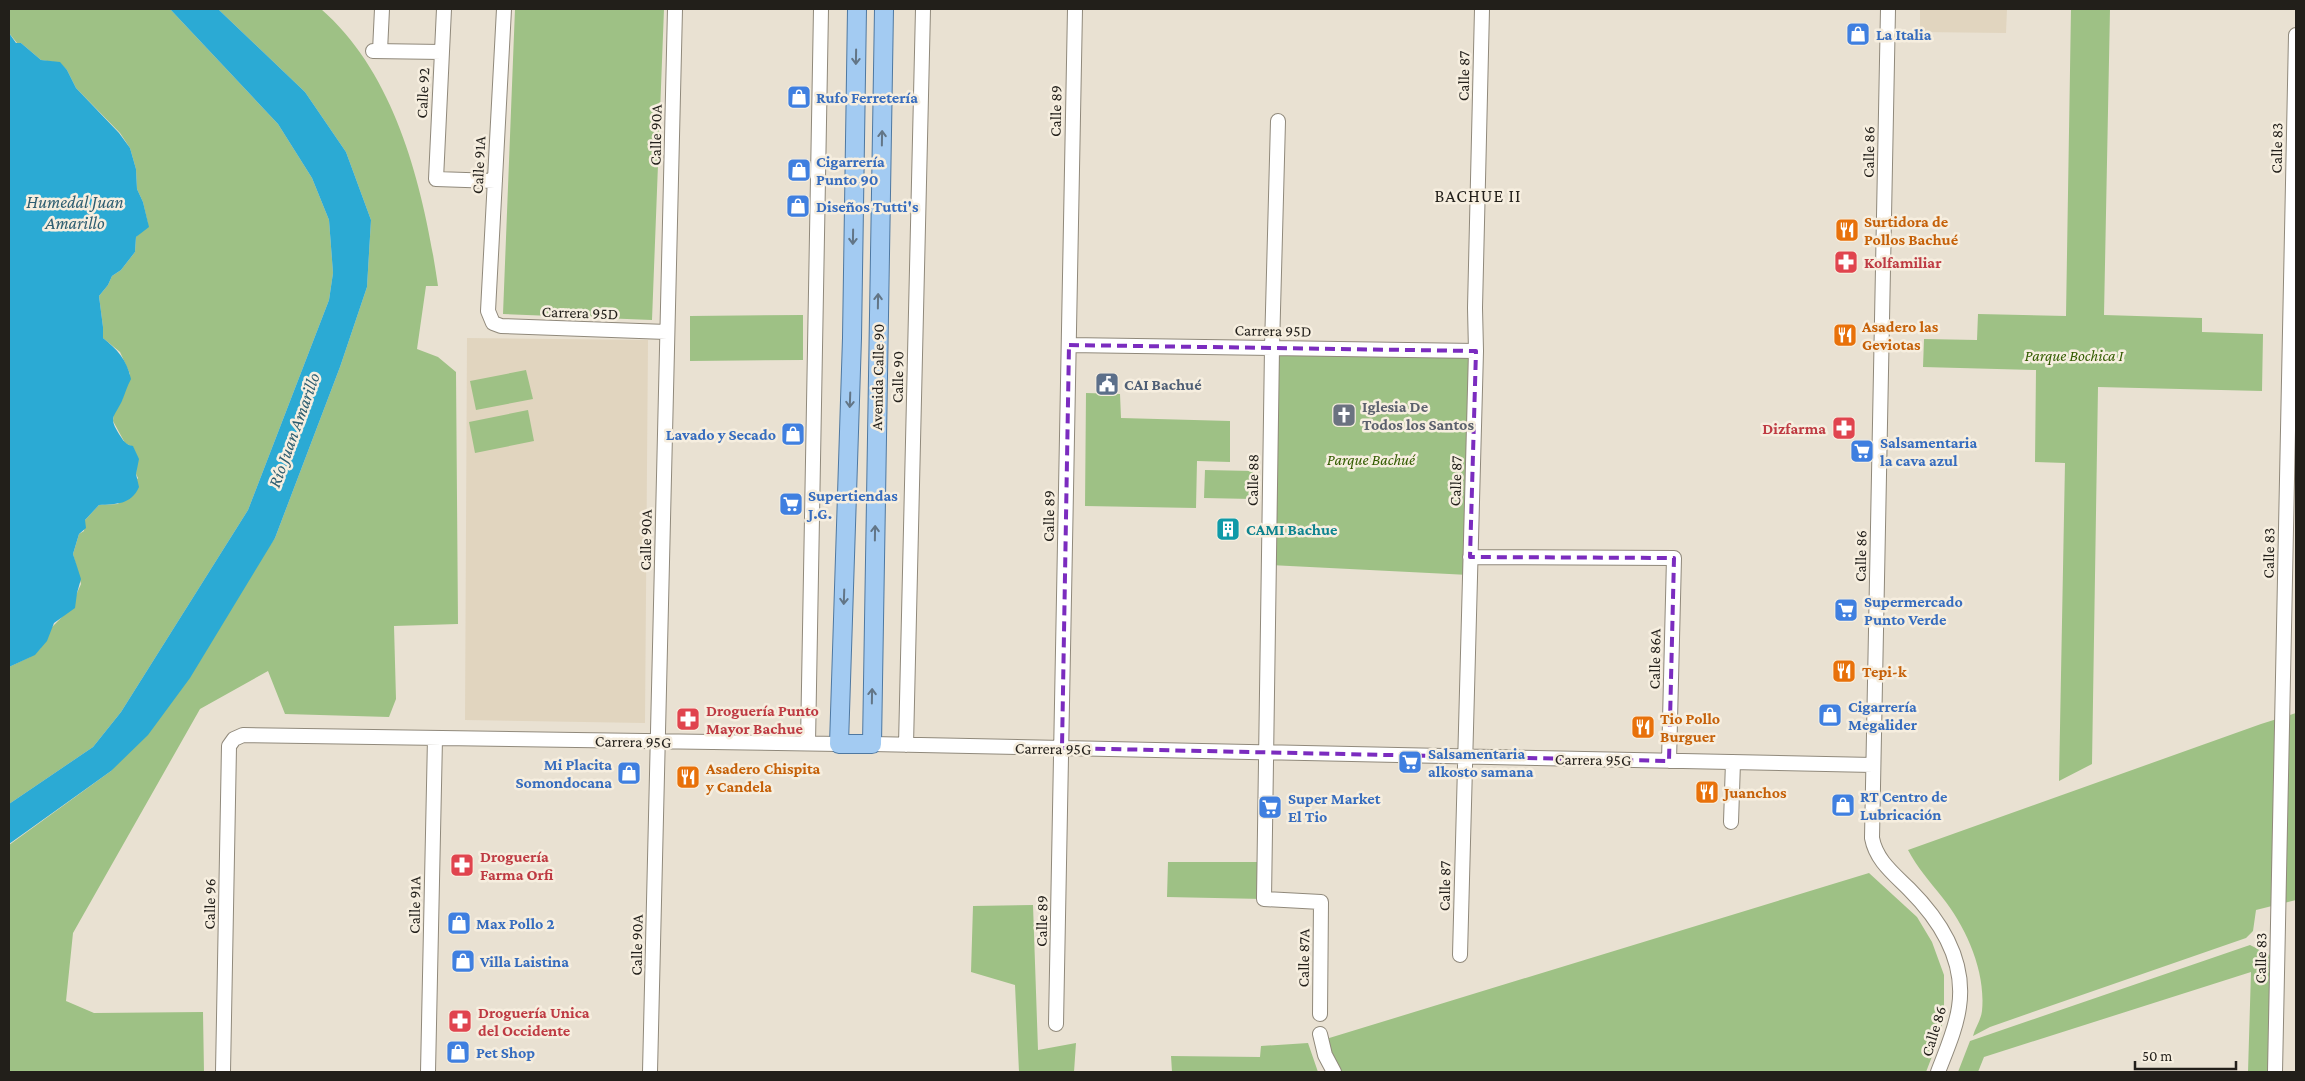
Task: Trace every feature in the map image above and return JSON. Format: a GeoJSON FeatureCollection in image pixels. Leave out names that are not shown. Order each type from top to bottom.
{"type":"FeatureCollection","features":[{"type":"Feature","properties":{"kind":"main road","name":"Avenida Calle 90"},"geometry":{"type":"LineString","coordinates":[[839,744],[852,338],[857,9]]}},
{"type":"Feature","properties":{"kind":"main road","name":"Avenida Calle 90"},"geometry":{"type":"LineString","coordinates":[[872,744],[884,9]]}},
{"type":"Feature","properties":{"kind":"main road","name":"Carrera 95G"},"geometry":{"type":"LineString","coordinates":[[839,744],[872,744]]}},
{"type":"Feature","properties":{"kind":"street"},"geometry":{"type":"LineString","coordinates":[[382,9],[377,51],[442,52]]}},
{"type":"Feature","properties":{"kind":"street","name":"Calle 92"},"geometry":{"type":"LineString","coordinates":[[444,9],[436,179],[494,181]]}},
{"type":"Feature","properties":{"kind":"street","name":"Calle 91A"},"geometry":{"type":"LineString","coordinates":[[493,323],[488,311],[504,9]]}},
{"type":"Feature","properties":{"kind":"street","name":"Calle 90A"},"geometry":{"type":"LineString","coordinates":[[650,1072],[675,9]]}},
{"type":"Feature","properties":{"kind":"street"},"geometry":{"type":"LineString","coordinates":[[808,743],[821,9]]}},
{"type":"Feature","properties":{"kind":"street","name":"Calle 90"},"geometry":{"type":"LineString","coordinates":[[906,745],[923,9]]}},
{"type":"Feature","properties":{"kind":"street","name":"Calle 89"},"geometry":{"type":"LineString","coordinates":[[1056,1024],[1074,9]]}},
{"type":"Feature","properties":{"kind":"street","name":"Calle 87"},"geometry":{"type":"LineString","coordinates":[[1460,955],[1476,351],[1475,308],[1482,9]]}},
{"type":"Feature","properties":{"kind":"street","name":"Calle 86"},"geometry":{"type":"LineString","coordinates":[[1888,9],[1872,838],[1874,850],[1878,857],[1918,898],[1941,927],[1955,954],[1960,1006],[1954,1029],[1938,1072]]}},
{"type":"Feature","properties":{"kind":"street","name":"Calle 83"},"geometry":{"type":"LineString","coordinates":[[2275,1072],[2296,35]]}},
{"type":"Feature","properties":{"kind":"street","name":"Calle 88"},"geometry":{"type":"LineString","coordinates":[[1278,120],[1272,348],[1264,899],[1322,902]]}},
{"type":"Feature","properties":{"kind":"street","name":"Carrera 95D"},"geometry":{"type":"LineString","coordinates":[[493,323],[501,326],[667,332]]}},
{"type":"Feature","properties":{"kind":"street","name":"Carrera 95D"},"geometry":{"type":"LineString","coordinates":[[1069,344],[1476,351]]}},
{"type":"Feature","properties":{"kind":"street","name":"Calle 86A"},"geometry":{"type":"LineString","coordinates":[[1470,557],[1674,558],[1670,761]]}},
{"type":"Feature","properties":{"kind":"street","name":"Carrera 95G"},"geometry":{"type":"LineString","coordinates":[[234,739],[243,735],[839,744]]}},
{"type":"Feature","properties":{"kind":"street","name":"Calle 91A"},"geometry":{"type":"LineString","coordinates":[[428,1072],[435,738]]}},
{"type":"Feature","properties":{"kind":"street","name":"Calle 96"},"geometry":{"type":"LineString","coordinates":[[223,1072],[229,746],[234,739]]}},
{"type":"Feature","properties":{"kind":"street","name":"Carrera 95G"},"geometry":{"type":"LineString","coordinates":[[872,744],[1873,765]]}},
{"type":"Feature","properties":{"kind":"street"},"geometry":{"type":"LineString","coordinates":[[1731,822],[1733,762]]}},
{"type":"Feature","properties":{"kind":"street","name":"Calle 87A"},"geometry":{"type":"LineString","coordinates":[[1320,1014],[1322,902]]}},
{"type":"Feature","properties":{"kind":"street"},"geometry":{"type":"LineString","coordinates":[[1320,1034],[1325,1055],[1334,1072]]}},
{"type":"Feature","properties":{"kind":"highlighted area"},"geometry":{"type":"Polygon","coordinates":[[[1069,345],[1476,351],[1470,557],[1674,558],[1669,761],[1062,748],[1069,345]]]}},
{"type":"Feature","properties":{"kind":"shaded area"},"geometry":{"type":"Polygon","coordinates":[[[1920,9],[2007,9],[2006,33],[1920,32],[1920,9]]]}},
{"type":"Feature","properties":{"kind":"shaded area"},"geometry":{"type":"Polygon","coordinates":[[[467,338],[648,340],[645,723],[465,720],[467,338]]]}},
{"type":"Feature","properties":{"kind":"green space"},"geometry":{"type":"Polygon","coordinates":[[[9,9],[170,9],[278,124],[312,178],[329,220],[333,273],[329,300],[248,510],[121,712],[93,747],[9,804],[9,667],[30,657],[40,649],[52,627],[64,615],[77,593],[81,584],[73,554],[79,534],[84,531],[85,520],[99,505],[118,504],[138,478],[136,474],[137,456],[133,447],[125,443],[113,421],[114,412],[122,400],[130,374],[120,352],[103,338],[99,296],[108,285],[112,276],[121,270],[135,252],[136,237],[148,224],[143,202],[137,189],[136,169],[130,148],[120,133],[76,88],[67,70],[60,63],[41,60],[21,43],[17,43],[9,33],[9,9]]]}},
{"type":"Feature","properties":{"kind":"green space"},"geometry":{"type":"Polygon","coordinates":[[[218,9],[321,9],[347,36],[369,67],[388,100],[403,136],[424,212],[438,286],[426,286],[417,349],[438,357],[456,372],[458,624],[394,626],[396,699],[389,717],[285,714],[268,671],[200,709],[73,933],[66,1001],[94,1013],[203,1012],[204,1072],[9,1072],[9,845],[111,771],[275,538],[340,367],[367,287],[371,220],[346,152],[305,92],[218,9]]]}},
{"type":"Feature","properties":{"kind":"green space"},"geometry":{"type":"Polygon","coordinates":[[[515,9],[664,9],[652,320],[503,314],[515,9]]]}},
{"type":"Feature","properties":{"kind":"green space","name":"Parque Bochica I"},"geometry":{"type":"Polygon","coordinates":[[[2071,9],[2110,9],[2104,315],[2202,318],[2202,332],[2263,334],[2262,391],[2098,387],[2092,764],[2059,781],[2065,463],[2035,462],[2036,370],[1923,367],[1924,339],[1977,340],[1978,314],[2066,316],[2071,9]]]}},
{"type":"Feature","properties":{"kind":"green space"},"geometry":{"type":"Polygon","coordinates":[[[803,315],[803,360],[690,361],[690,316],[803,315]]]}},
{"type":"Feature","properties":{"kind":"green space","name":"Parque Bachué"},"geometry":{"type":"Polygon","coordinates":[[[1273,348],[1474,354],[1469,575],[1269,565],[1273,348]]]}},
{"type":"Feature","properties":{"kind":"green space"},"geometry":{"type":"Polygon","coordinates":[[[526,370],[533,399],[476,410],[470,381],[526,370]]]}},
{"type":"Feature","properties":{"kind":"green space"},"geometry":{"type":"Polygon","coordinates":[[[1086,393],[1120,394],[1121,418],[1230,421],[1230,462],[1197,461],[1196,508],[1085,506],[1086,393]]]}},
{"type":"Feature","properties":{"kind":"green space"},"geometry":{"type":"Polygon","coordinates":[[[528,410],[534,441],[475,453],[469,422],[528,410]]]}},
{"type":"Feature","properties":{"kind":"green space"},"geometry":{"type":"Polygon","coordinates":[[[1205,470],[1253,471],[1252,499],[1204,498],[1205,470]]]}},
{"type":"Feature","properties":{"kind":"green space"},"geometry":{"type":"Polygon","coordinates":[[[2296,713],[2296,900],[2256,910],[2253,931],[2246,938],[1990,1027],[1973,1036],[1982,1011],[1982,996],[1981,981],[1972,950],[1951,909],[1908,850],[2296,713]]]}},
{"type":"Feature","properties":{"kind":"green space"},"geometry":{"type":"Polygon","coordinates":[[[1168,862],[1264,862],[1263,899],[1167,897],[1168,862]]]}},
{"type":"Feature","properties":{"kind":"green space"},"geometry":{"type":"Polygon","coordinates":[[[1869,873],[1917,917],[1932,942],[1944,975],[1944,1008],[1941,1033],[1926,1072],[1339,1072],[1326,1039],[1869,873]]]}},
{"type":"Feature","properties":{"kind":"green space"},"geometry":{"type":"Polygon","coordinates":[[[1033,905],[1038,1050],[1076,1043],[1074,1072],[1019,1072],[1015,985],[971,972],[973,906],[1033,905]]]}},
{"type":"Feature","properties":{"kind":"green space"},"geometry":{"type":"Polygon","coordinates":[[[2250,945],[2270,955],[2268,1072],[2248,1072],[2251,972],[1984,1057],[1978,1072],[1958,1072],[1970,1041],[2250,945]]]}},
{"type":"Feature","properties":{"kind":"green space"},"geometry":{"type":"Polygon","coordinates":[[[1308,1043],[1318,1072],[1172,1072],[1171,1056],[1260,1057],[1261,1046],[1308,1043]]]}},
{"type":"Feature","properties":{"kind":"water","name":"Río Juan Amarillo"},"geometry":{"type":"Polygon","coordinates":[[[170,9],[218,9],[305,92],[346,152],[371,220],[367,287],[340,367],[275,538],[190,678],[148,735],[111,771],[9,844],[9,804],[93,747],[121,712],[248,510],[329,300],[333,273],[329,220],[312,178],[278,124],[170,9]]]}},
{"type":"Feature","properties":{"kind":"water","name":"Humedal Juan Amarillo"},"geometry":{"type":"Polygon","coordinates":[[[9,33],[16,43],[21,43],[41,60],[60,62],[67,70],[76,88],[119,133],[130,148],[136,169],[137,189],[143,202],[149,227],[136,237],[135,252],[121,270],[112,276],[108,285],[99,296],[103,338],[121,356],[127,366],[131,379],[114,415],[113,422],[122,439],[127,444],[133,446],[139,459],[136,474],[139,487],[136,493],[127,500],[117,504],[99,505],[85,520],[86,528],[79,534],[73,554],[81,579],[75,608],[54,623],[47,641],[35,655],[9,667],[9,33]]]}},
{"type":"Feature","properties":{"kind":"place","name":"La Italia"},"geometry":{"type":"Point","coordinates":[1858,34]}},
{"type":"Feature","properties":{"kind":"place","name":"Rufo Ferretería"},"geometry":{"type":"Point","coordinates":[799,97]}},
{"type":"Feature","properties":{"kind":"place","name":"Cigarrería Punto 90"},"geometry":{"type":"Point","coordinates":[799,170]}},
{"type":"Feature","properties":{"kind":"place","name":"Diseños Tutti's"},"geometry":{"type":"Point","coordinates":[798,206]}},
{"type":"Feature","properties":{"kind":"place","name":"Surtidora de Pollos Bachué"},"geometry":{"type":"Point","coordinates":[1847,230]}},
{"type":"Feature","properties":{"kind":"place","name":"Kolfamiliar"},"geometry":{"type":"Point","coordinates":[1846,262]}},
{"type":"Feature","properties":{"kind":"place","name":"Asadero las Geviotas"},"geometry":{"type":"Point","coordinates":[1845,335]}},
{"type":"Feature","properties":{"kind":"place","name":"CAI Bachué"},"geometry":{"type":"Point","coordinates":[1107,384]}},
{"type":"Feature","properties":{"kind":"place","name":"Iglesia De Todos los Santos"},"geometry":{"type":"Point","coordinates":[1344,415]}},
{"type":"Feature","properties":{"kind":"place","name":"Dizfarma"},"geometry":{"type":"Point","coordinates":[1844,428]}},
{"type":"Feature","properties":{"kind":"place","name":"Lavado y Secado"},"geometry":{"type":"Point","coordinates":[793,434]}},
{"type":"Feature","properties":{"kind":"place","name":"Salsamentaria la cava azul"},"geometry":{"type":"Point","coordinates":[1862,451]}},
{"type":"Feature","properties":{"kind":"place","name":"Supertiendas J.G."},"geometry":{"type":"Point","coordinates":[791,504]}},
{"type":"Feature","properties":{"kind":"place","name":"CAMI Bachue"},"geometry":{"type":"Point","coordinates":[1228,529]}},
{"type":"Feature","properties":{"kind":"place","name":"Supermercado Punto Verde"},"geometry":{"type":"Point","coordinates":[1846,610]}},
{"type":"Feature","properties":{"kind":"place","name":"Tepi-k"},"geometry":{"type":"Point","coordinates":[1844,671]}},
{"type":"Feature","properties":{"kind":"place","name":"Cigarrería Megalider"},"geometry":{"type":"Point","coordinates":[1830,715]}},
{"type":"Feature","properties":{"kind":"place","name":"Droguería Punto Mayor Bachue"},"geometry":{"type":"Point","coordinates":[688,719]}},
{"type":"Feature","properties":{"kind":"place","name":"Tio Pollo Burguer"},"geometry":{"type":"Point","coordinates":[1643,727]}},
{"type":"Feature","properties":{"kind":"place","name":"Salsamentaria alkosto samana"},"geometry":{"type":"Point","coordinates":[1410,762]}},
{"type":"Feature","properties":{"kind":"place","name":"Mi Placita Somondocana"},"geometry":{"type":"Point","coordinates":[629,773]}},
{"type":"Feature","properties":{"kind":"place","name":"Asadero Chispita y Candela"},"geometry":{"type":"Point","coordinates":[688,777]}},
{"type":"Feature","properties":{"kind":"place","name":"Juanchos"},"geometry":{"type":"Point","coordinates":[1707,792]}},
{"type":"Feature","properties":{"kind":"place","name":"RT Centro de Lubricación"},"geometry":{"type":"Point","coordinates":[1843,805]}},
{"type":"Feature","properties":{"kind":"place","name":"Super Market El Tio"},"geometry":{"type":"Point","coordinates":[1270,807]}},
{"type":"Feature","properties":{"kind":"place","name":"Droguería Farma Orfi"},"geometry":{"type":"Point","coordinates":[462,865]}},
{"type":"Feature","properties":{"kind":"place","name":"Max Pollo 2"},"geometry":{"type":"Point","coordinates":[459,923]}},
{"type":"Feature","properties":{"kind":"place","name":"Villa Laistina"},"geometry":{"type":"Point","coordinates":[463,961]}},
{"type":"Feature","properties":{"kind":"place","name":"Droguería Unica del Occidente"},"geometry":{"type":"Point","coordinates":[460,1021]}},
{"type":"Feature","properties":{"kind":"place","name":"Pet Shop"},"geometry":{"type":"Point","coordinates":[458,1052]}},
{"type":"Feature","properties":{"kind":"district","name":"BACHUE II"},"geometry":{"type":"Point","coordinates":[1478,196]}}]}
